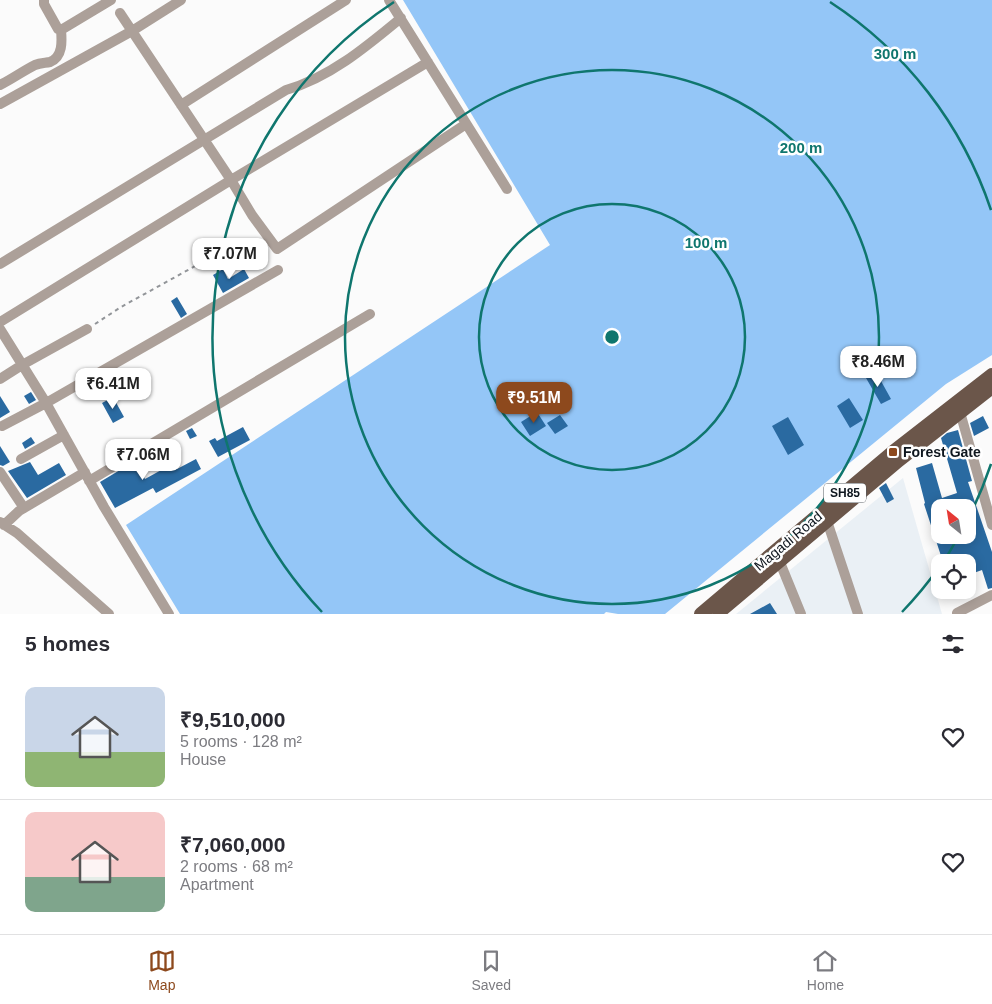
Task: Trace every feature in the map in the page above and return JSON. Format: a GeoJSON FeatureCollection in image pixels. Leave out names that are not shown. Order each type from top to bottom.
{"type":"FeatureCollection","features":[{"type":"Feature","properties":{"kind":"main road","name":"Magadi Road"},"geometry":{"type":"LineString","coordinates":[[701,614],[893,452],[992,375]]}},
{"type":"Feature","properties":{"kind":"main road","name":"Magadi Road"},"geometry":{"type":"LineString","coordinates":[[716,614],[899,460],[992,387]]}},
{"type":"Feature","properties":{"kind":"street"},"geometry":{"type":"LineString","coordinates":[[0,85],[36,65],[56,59],[61,47],[61,30],[44,4],[44,0]]}},
{"type":"Feature","properties":{"kind":"street"},"geometry":{"type":"LineString","coordinates":[[61,30],[112,0]]}},
{"type":"Feature","properties":{"kind":"street"},"geometry":{"type":"LineString","coordinates":[[0,104],[132,31],[181,0]]}},
{"type":"Feature","properties":{"kind":"street"},"geometry":{"type":"LineString","coordinates":[[181,105],[346,0]]}},
{"type":"Feature","properties":{"kind":"street"},"geometry":{"type":"LineString","coordinates":[[389,0],[507,189]]}},
{"type":"Feature","properties":{"kind":"street"},"geometry":{"type":"LineString","coordinates":[[120,13],[231,180],[252,215],[277,249],[466,124]]}},
{"type":"Feature","properties":{"kind":"street"},"geometry":{"type":"LineString","coordinates":[[0,264],[286,90],[302,86],[344,61],[401,18]]}},
{"type":"Feature","properties":{"kind":"street"},"geometry":{"type":"LineString","coordinates":[[0,322],[428,62]]}},
{"type":"Feature","properties":{"kind":"street"},"geometry":{"type":"LineString","coordinates":[[2,426],[46,403],[278,270]]}},
{"type":"Feature","properties":{"kind":"street"},"geometry":{"type":"LineString","coordinates":[[110,614],[17,533],[2,524],[24,508],[87,476],[370,314]]}},
{"type":"Feature","properties":{"kind":"street"},"geometry":{"type":"LineString","coordinates":[[0,329],[46,403],[169,614]]}},
{"type":"Feature","properties":{"kind":"street"},"geometry":{"type":"LineString","coordinates":[[0,379],[87,329]]}},
{"type":"Feature","properties":{"kind":"street"},"geometry":{"type":"LineString","coordinates":[[960,412],[992,526]]}},
{"type":"Feature","properties":{"kind":"street"},"geometry":{"type":"LineString","coordinates":[[21,459],[64,435]]}},
{"type":"Feature","properties":{"kind":"street"},"geometry":{"type":"LineString","coordinates":[[0,472],[24,508]]}},
{"type":"Feature","properties":{"kind":"street"},"geometry":{"type":"LineString","coordinates":[[826,522],[858,614]]}},
{"type":"Feature","properties":{"kind":"street"},"geometry":{"type":"LineString","coordinates":[[779,560],[801,614]]}},
{"type":"Feature","properties":{"kind":"street"},"geometry":{"type":"LineString","coordinates":[[957,612],[992,595]]}},
{"type":"Feature","properties":{"kind":"path"},"geometry":{"type":"LineString","coordinates":[[87,329],[121,307],[235,244]]}},
{"type":"Feature","properties":{"kind":"shaded area"},"geometry":{"type":"Polygon","coordinates":[[[403,0],[992,0],[992,355],[946,384],[665,614],[618,614],[606,612],[604,614],[180,614],[126,525],[550,245],[403,0]]]}},
{"type":"Feature","properties":{"kind":"shaded area"},"geometry":{"type":"Polygon","coordinates":[[[903,478],[931,576],[931,599],[938,599],[942,614],[736,614],[903,478]]]}},
{"type":"Feature","properties":{"kind":"building"},"geometry":{"type":"Polygon","coordinates":[[[223,269],[228,279],[244,269],[249,278],[223,293],[213,275],[223,269]]]}},
{"type":"Feature","properties":{"kind":"building"},"geometry":{"type":"Polygon","coordinates":[[[177,297],[187,314],[181,318],[171,301],[177,297]]]}},
{"type":"Feature","properties":{"kind":"building"},"geometry":{"type":"Polygon","coordinates":[[[876,372],[891,399],[881,404],[866,378],[876,372]]]}},
{"type":"Feature","properties":{"kind":"building"},"geometry":{"type":"Polygon","coordinates":[[[31,392],[36,400],[29,404],[24,396],[31,392]]]}},
{"type":"Feature","properties":{"kind":"building"},"geometry":{"type":"Polygon","coordinates":[[[0,396],[10,412],[0,418],[0,396]]]}},
{"type":"Feature","properties":{"kind":"building"},"geometry":{"type":"Polygon","coordinates":[[[113,397],[124,417],[113,423],[102,403],[113,397]]]}},
{"type":"Feature","properties":{"kind":"building"},"geometry":{"type":"Polygon","coordinates":[[[849,398],[863,420],[850,428],[837,406],[849,398]]]}},
{"type":"Feature","properties":{"kind":"building"},"geometry":{"type":"Polygon","coordinates":[[[537,412],[546,426],[530,436],[521,422],[537,412]]]}},
{"type":"Feature","properties":{"kind":"building"},"geometry":{"type":"Polygon","coordinates":[[[560,415],[568,426],[555,434],[547,423],[560,415]]]}},
{"type":"Feature","properties":{"kind":"building"},"geometry":{"type":"Polygon","coordinates":[[[983,416],[989,428],[974,436],[970,423],[983,416]]]}},
{"type":"Feature","properties":{"kind":"building"},"geometry":{"type":"Polygon","coordinates":[[[788,417],[804,445],[788,455],[772,426],[788,417]]]}},
{"type":"Feature","properties":{"kind":"building"},"geometry":{"type":"Polygon","coordinates":[[[243,427],[250,440],[218,457],[209,441],[215,438],[217,441],[243,427]]]}},
{"type":"Feature","properties":{"kind":"building"},"geometry":{"type":"Polygon","coordinates":[[[192,428],[197,436],[190,439],[186,431],[192,428]]]}},
{"type":"Feature","properties":{"kind":"building"},"geometry":{"type":"Polygon","coordinates":[[[958,430],[972,481],[968,482],[974,499],[931,499],[931,525],[916,468],[932,463],[942,498],[957,493],[941,438],[947,433],[958,430]]]}},
{"type":"Feature","properties":{"kind":"building"},"geometry":{"type":"Polygon","coordinates":[[[31,437],[35,443],[25,449],[22,443],[31,437]]]}},
{"type":"Feature","properties":{"kind":"building"},"geometry":{"type":"Polygon","coordinates":[[[0,446],[10,462],[3,466],[0,465],[0,446]]]}},
{"type":"Feature","properties":{"kind":"building"},"geometry":{"type":"Polygon","coordinates":[[[196,459],[201,469],[156,493],[153,488],[115,508],[100,482],[135,461],[145,479],[174,463],[177,469],[196,459]]]}},
{"type":"Feature","properties":{"kind":"building"},"geometry":{"type":"Polygon","coordinates":[[[30,462],[38,475],[59,463],[66,475],[27,498],[8,471],[30,462]]]}},
{"type":"Feature","properties":{"kind":"building"},"geometry":{"type":"Polygon","coordinates":[[[886,483],[894,499],[887,503],[879,488],[886,483]]]}},
{"type":"Feature","properties":{"kind":"building"},"geometry":{"type":"Polygon","coordinates":[[[976,505],[992,552],[992,588],[988,589],[982,570],[976,572],[976,554],[940,554],[937,544],[976,544],[976,505]]]}},
{"type":"Feature","properties":{"kind":"building"},"geometry":{"type":"Polygon","coordinates":[[[770,603],[777,614],[750,614],[770,603]]]}},
{"type":"Feature","properties":{"kind":"place","name":"Forest Gate"},"geometry":{"type":"Point","coordinates":[893,452]}}]}
